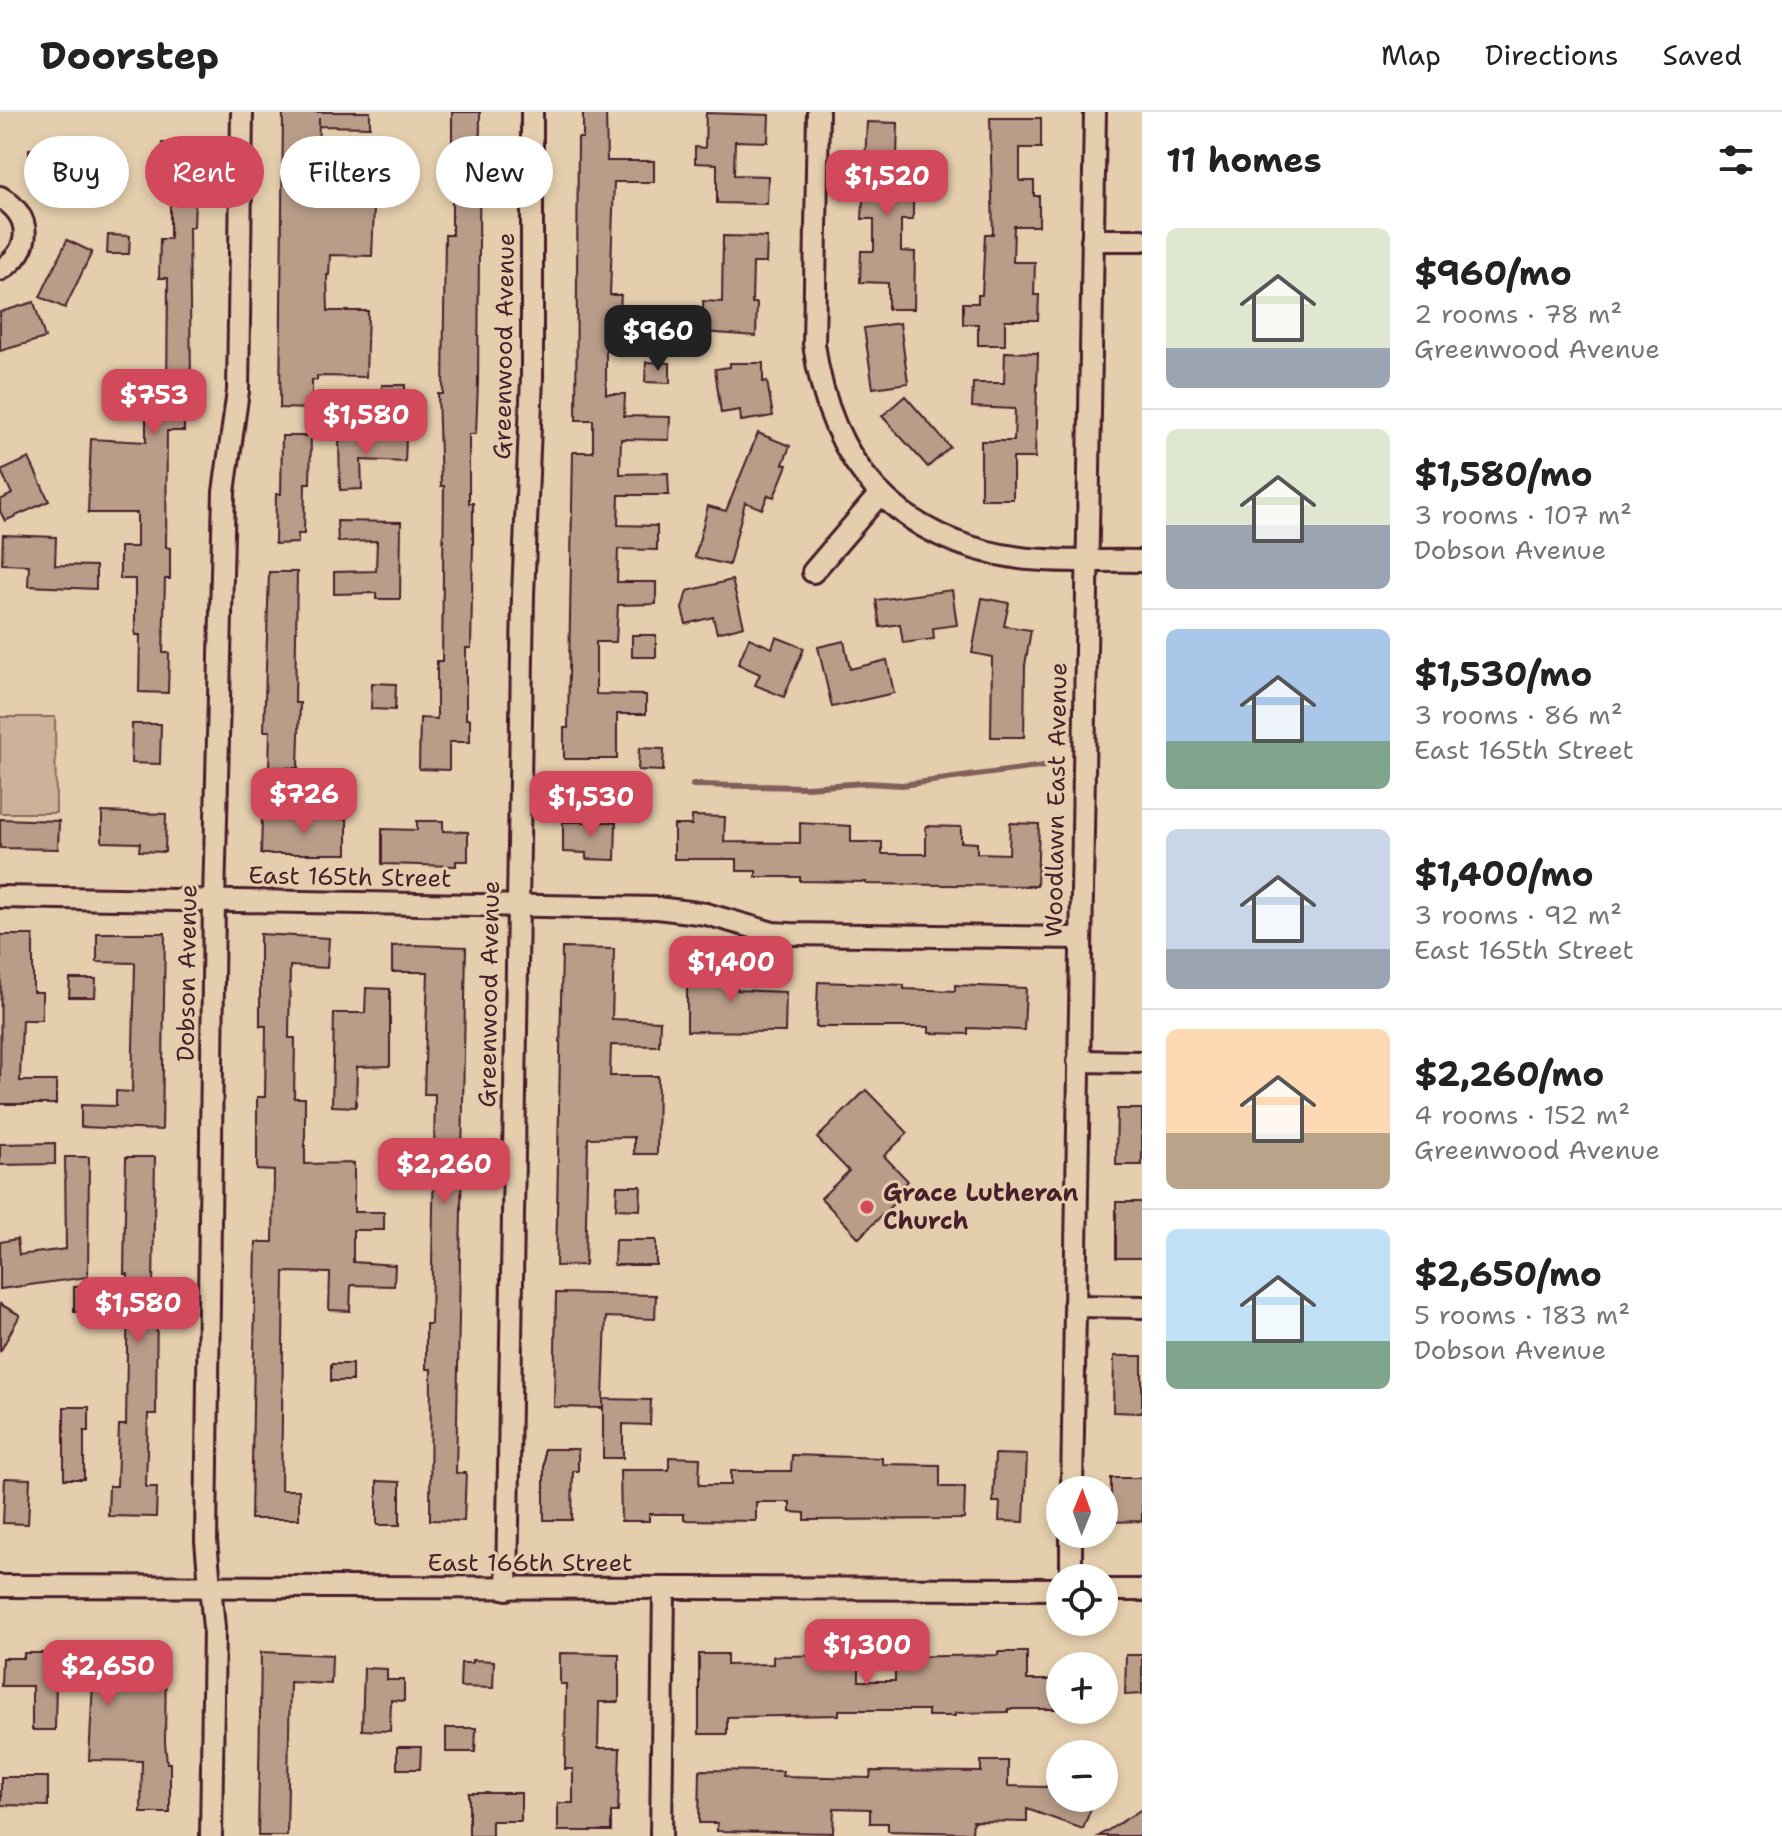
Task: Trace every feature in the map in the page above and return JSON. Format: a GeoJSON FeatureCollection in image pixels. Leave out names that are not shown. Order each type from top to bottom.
{"type":"FeatureCollection","features":[{"type":"Feature","properties":{"kind":"street","name":"Dobson Avenue"},"geometry":{"type":"LineString","coordinates":[[211,1836],[214,1628],[206,1541],[214,901],[224,492],[238,391],[242,112]]}},
{"type":"Feature","properties":{"kind":"street","name":"Greenwood Avenue"},"geometry":{"type":"LineString","coordinates":[[507,1589],[516,906],[524,531],[532,377],[532,112]]}},
{"type":"Feature","properties":{"kind":"street"},"geometry":{"type":"LineString","coordinates":[[818,112],[814,344],[819,380],[828,411],[842,438],[879,495],[909,517],[964,545],[1023,558],[1142,561]]}},
{"type":"Feature","properties":{"kind":"street","name":"Woodlawn East Avenue"},"geometry":{"type":"LineString","coordinates":[[1072,1476],[1095,112]]}},
{"type":"Feature","properties":{"kind":"street"},"geometry":{"type":"LineString","coordinates":[[0,197],[19,214],[24,227],[24,240],[20,252],[0,270]]}},
{"type":"Feature","properties":{"kind":"street"},"geometry":{"type":"LineString","coordinates":[[1092,240],[1142,240]]}},
{"type":"Feature","properties":{"kind":"street"},"geometry":{"type":"LineString","coordinates":[[813,572],[879,495]]}},
{"type":"Feature","properties":{"kind":"street","name":"East 165th Street"},"geometry":{"type":"LineString","coordinates":[[0,897],[681,910],[773,933],[1079,938]]}},
{"type":"Feature","properties":{"kind":"street"},"geometry":{"type":"LineString","coordinates":[[1078,1061],[1142,1062]]}},
{"type":"Feature","properties":{"kind":"street"},"geometry":{"type":"LineString","coordinates":[[1074,1306],[1142,1307]]}},
{"type":"Feature","properties":{"kind":"street","name":"East 166th Street"},"geometry":{"type":"LineString","coordinates":[[0,1586],[1046,1589]]}},
{"type":"Feature","properties":{"kind":"street"},"geometry":{"type":"LineString","coordinates":[[661,1836],[664,1589]]}},
{"type":"Feature","properties":{"kind":"street"},"geometry":{"type":"LineString","coordinates":[[1118,1590],[1142,1590]]}},
{"type":"Feature","properties":{"kind":"shaded area"},"geometry":{"type":"Polygon","coordinates":[[[0,717],[55,717],[56,813],[0,813],[0,717]]]}},
{"type":"Feature","properties":{"kind":"building"},"geometry":{"type":"Polygon","coordinates":[[[283,112],[370,112],[370,127],[319,126],[319,118],[319,136],[283,136],[283,112]]]}},
{"type":"Feature","properties":{"kind":"building"},"geometry":{"type":"Polygon","coordinates":[[[452,112],[480,112],[480,136],[452,136],[452,112]]]}},
{"type":"Feature","properties":{"kind":"building"},"geometry":{"type":"Polygon","coordinates":[[[583,112],[606,112],[607,161],[654,161],[654,182],[614,182],[610,295],[621,295],[620,309],[671,310],[670,333],[644,332],[644,325],[606,324],[606,394],[625,394],[624,416],[670,417],[669,440],[621,439],[620,474],[668,473],[669,495],[619,495],[618,525],[657,526],[657,550],[618,549],[617,582],[656,582],[656,604],[618,605],[616,642],[596,642],[596,694],[646,695],[646,714],[617,714],[617,759],[564,759],[564,728],[568,728],[573,452],[593,452],[593,420],[576,420],[578,138],[583,138],[583,112]]]}},
{"type":"Feature","properties":{"kind":"building"},"geometry":{"type":"Polygon","coordinates":[[[706,113],[769,115],[768,142],[735,141],[734,175],[768,176],[767,204],[717,203],[717,164],[695,163],[695,147],[705,148],[706,113]]]}},
{"type":"Feature","properties":{"kind":"building"},"geometry":{"type":"Polygon","coordinates":[[[990,118],[1041,118],[1041,148],[1020,148],[1020,181],[1034,181],[1034,196],[1039,196],[1039,226],[1014,226],[1013,262],[1035,262],[1034,295],[1039,295],[1038,320],[1005,320],[1005,345],[978,345],[978,324],[963,324],[963,303],[978,303],[978,295],[982,295],[985,234],[993,234],[990,118]]]}},
{"type":"Feature","properties":{"kind":"building"},"geometry":{"type":"Polygon","coordinates":[[[867,122],[898,123],[896,191],[913,191],[913,220],[901,220],[901,251],[915,252],[914,309],[888,309],[888,283],[860,282],[861,251],[874,251],[874,219],[862,219],[867,122]]]}},
{"type":"Feature","properties":{"kind":"building"},"geometry":{"type":"Polygon","coordinates":[[[170,208],[195,208],[194,227],[189,227],[191,378],[184,378],[184,431],[167,431],[166,547],[170,548],[170,579],[165,579],[163,653],[169,653],[168,693],[139,692],[140,635],[135,635],[135,579],[120,579],[120,547],[137,547],[137,513],[88,513],[91,439],[146,442],[146,392],[167,392],[168,278],[159,278],[160,239],[170,239],[170,208]]]}},
{"type":"Feature","properties":{"kind":"building"},"geometry":{"type":"Polygon","coordinates":[[[282,208],[374,208],[372,256],[330,255],[327,275],[328,311],[368,311],[366,377],[317,376],[317,380],[312,380],[312,409],[280,408],[282,208]]]}},
{"type":"Feature","properties":{"kind":"building"},"geometry":{"type":"Polygon","coordinates":[[[452,208],[479,208],[476,434],[469,434],[469,503],[473,503],[473,543],[471,648],[466,648],[466,719],[470,719],[470,742],[449,742],[449,770],[419,769],[420,718],[437,719],[437,661],[442,661],[444,486],[441,486],[438,394],[443,394],[445,235],[452,235],[452,208]]]}},
{"type":"Feature","properties":{"kind":"building"},"geometry":{"type":"Polygon","coordinates":[[[108,235],[130,236],[129,254],[107,254],[108,235]]]}},
{"type":"Feature","properties":{"kind":"building"},"geometry":{"type":"Polygon","coordinates":[[[723,236],[767,237],[766,263],[753,263],[752,303],[757,303],[756,336],[703,332],[703,301],[722,302],[723,236]]]}},
{"type":"Feature","properties":{"kind":"building"},"geometry":{"type":"Polygon","coordinates":[[[67,240],[92,252],[65,308],[40,297],[67,240]]]}},
{"type":"Feature","properties":{"kind":"building"},"geometry":{"type":"Polygon","coordinates":[[[34,302],[45,338],[0,351],[0,312],[34,302]]]}},
{"type":"Feature","properties":{"kind":"building"},"geometry":{"type":"Polygon","coordinates":[[[900,323],[908,383],[873,388],[864,328],[900,323]]]}},
{"type":"Feature","properties":{"kind":"building"},"geometry":{"type":"Polygon","coordinates":[[[1005,352],[1038,353],[1035,458],[1013,458],[1013,499],[981,499],[981,441],[1014,441],[1015,409],[972,407],[973,383],[1004,383],[1005,352]]]}},
{"type":"Feature","properties":{"kind":"building"},"geometry":{"type":"Polygon","coordinates":[[[646,362],[670,363],[670,383],[645,382],[646,362]]]}},
{"type":"Feature","properties":{"kind":"building"},"geometry":{"type":"Polygon","coordinates":[[[730,363],[763,363],[763,382],[767,381],[773,416],[741,421],[740,410],[721,413],[715,369],[730,367],[730,363]]]}},
{"type":"Feature","properties":{"kind":"building"},"geometry":{"type":"Polygon","coordinates":[[[382,385],[405,385],[405,409],[382,409],[382,385]]]}},
{"type":"Feature","properties":{"kind":"building"},"geometry":{"type":"Polygon","coordinates":[[[905,396],[950,447],[928,467],[882,416],[905,396]]]}},
{"type":"Feature","properties":{"kind":"building"},"geometry":{"type":"Polygon","coordinates":[[[758,433],[790,446],[783,464],[787,465],[774,497],[768,495],[762,509],[745,502],[729,565],[695,557],[708,506],[726,511],[758,433]]]}},
{"type":"Feature","properties":{"kind":"building"},"geometry":{"type":"Polygon","coordinates":[[[282,436],[311,436],[310,483],[305,483],[304,534],[298,534],[298,543],[275,544],[276,494],[281,494],[282,436]]]}},
{"type":"Feature","properties":{"kind":"building"},"geometry":{"type":"Polygon","coordinates":[[[339,437],[406,439],[405,462],[361,460],[362,489],[340,490],[339,437]]]}},
{"type":"Feature","properties":{"kind":"building"},"geometry":{"type":"Polygon","coordinates":[[[29,458],[49,501],[5,521],[0,511],[0,500],[12,494],[1,471],[29,458]]]}},
{"type":"Feature","properties":{"kind":"building"},"geometry":{"type":"Polygon","coordinates":[[[337,521],[401,522],[400,599],[376,599],[376,593],[334,594],[334,572],[376,571],[377,541],[338,542],[337,521]]]}},
{"type":"Feature","properties":{"kind":"building"},"geometry":{"type":"Polygon","coordinates":[[[3,535],[56,537],[55,565],[96,566],[96,589],[28,586],[29,565],[2,564],[3,535]]]}},
{"type":"Feature","properties":{"kind":"building"},"geometry":{"type":"Polygon","coordinates":[[[269,572],[297,572],[295,703],[300,703],[298,768],[269,767],[270,731],[264,731],[269,572]]]}},
{"type":"Feature","properties":{"kind":"building"},"geometry":{"type":"Polygon","coordinates":[[[732,580],[744,626],[717,633],[713,617],[686,624],[682,609],[687,591],[732,580]]]}},
{"type":"Feature","properties":{"kind":"building"},"geometry":{"type":"Polygon","coordinates":[[[952,590],[957,625],[933,628],[934,639],[903,643],[900,624],[880,627],[876,600],[952,590]]]}},
{"type":"Feature","properties":{"kind":"building"},"geometry":{"type":"Polygon","coordinates":[[[982,598],[1009,603],[1004,626],[1031,630],[1025,665],[1024,737],[991,737],[992,657],[972,653],[982,598]]]}},
{"type":"Feature","properties":{"kind":"building"},"geometry":{"type":"Polygon","coordinates":[[[632,635],[656,635],[656,657],[632,657],[632,635]]]}},
{"type":"Feature","properties":{"kind":"building"},"geometry":{"type":"Polygon","coordinates":[[[776,637],[804,648],[784,697],[755,685],[760,674],[738,664],[749,638],[772,648],[776,637]]]}},
{"type":"Feature","properties":{"kind":"building"},"geometry":{"type":"Polygon","coordinates":[[[844,641],[850,669],[887,660],[894,693],[832,707],[818,647],[844,641]]]}},
{"type":"Feature","properties":{"kind":"building"},"geometry":{"type":"Polygon","coordinates":[[[372,683],[396,684],[395,710],[371,709],[372,683]]]}},
{"type":"Feature","properties":{"kind":"building"},"geometry":{"type":"Polygon","coordinates":[[[132,724],[161,724],[160,764],[131,763],[132,724]]]}},
{"type":"Feature","properties":{"kind":"building"},"geometry":{"type":"Polygon","coordinates":[[[639,748],[664,749],[663,771],[638,770],[639,748]]]}},
{"type":"Feature","properties":{"kind":"building"},"geometry":{"type":"Polygon","coordinates":[[[102,812],[166,814],[165,852],[139,851],[140,843],[102,842],[102,812]]]}},
{"type":"Feature","properties":{"kind":"building"},"geometry":{"type":"Polygon","coordinates":[[[692,816],[725,817],[724,842],[800,843],[800,823],[851,826],[851,842],[882,842],[882,854],[926,854],[926,826],[961,827],[961,842],[977,843],[977,853],[1009,854],[1010,823],[1039,824],[1037,886],[866,884],[800,881],[800,877],[756,877],[756,871],[737,871],[737,859],[674,859],[674,825],[692,825],[692,816]]]}},
{"type":"Feature","properties":{"kind":"building"},"geometry":{"type":"Polygon","coordinates":[[[262,818],[347,819],[347,854],[261,854],[262,818]]]}},
{"type":"Feature","properties":{"kind":"building"},"geometry":{"type":"Polygon","coordinates":[[[0,819],[59,821],[58,849],[0,848],[0,819]]]}},
{"type":"Feature","properties":{"kind":"building"},"geometry":{"type":"Polygon","coordinates":[[[417,821],[443,821],[443,831],[468,832],[468,861],[456,861],[456,866],[382,864],[382,829],[417,830],[417,821]]]}},
{"type":"Feature","properties":{"kind":"building"},"geometry":{"type":"Polygon","coordinates":[[[563,822],[616,822],[615,860],[586,859],[586,853],[563,852],[563,822]]]}},
{"type":"Feature","properties":{"kind":"building"},"geometry":{"type":"Polygon","coordinates":[[[97,933],[165,933],[162,1130],[81,1127],[81,1105],[116,1106],[116,1091],[132,1092],[135,963],[97,962],[97,933]]]}},
{"type":"Feature","properties":{"kind":"building"},"geometry":{"type":"Polygon","coordinates":[[[260,934],[329,938],[327,968],[290,966],[289,1038],[295,1038],[294,1098],[305,1098],[305,1164],[354,1163],[354,1212],[384,1212],[384,1230],[353,1230],[353,1262],[395,1265],[394,1286],[351,1285],[350,1311],[329,1310],[330,1273],[284,1272],[281,1490],[299,1490],[299,1519],[251,1519],[256,1242],[273,1242],[274,1171],[257,1170],[257,1097],[265,1097],[266,1026],[260,1026],[260,934]]]}},
{"type":"Feature","properties":{"kind":"building"},"geometry":{"type":"Polygon","coordinates":[[[1,935],[33,935],[33,992],[42,992],[42,1020],[22,1020],[20,1081],[56,1081],[56,1104],[0,1104],[1,935]]]}},
{"type":"Feature","properties":{"kind":"building"},"geometry":{"type":"Polygon","coordinates":[[[392,946],[466,947],[456,1473],[466,1473],[464,1521],[430,1520],[431,1369],[426,1369],[426,1324],[431,1324],[435,1094],[424,1094],[428,972],[392,972],[392,946]]]}},
{"type":"Feature","properties":{"kind":"building"},"geometry":{"type":"Polygon","coordinates":[[[562,948],[614,949],[612,1019],[660,1021],[659,1046],[611,1045],[610,1076],[658,1076],[657,1154],[634,1154],[634,1137],[588,1138],[585,1265],[556,1266],[562,948]]]}},
{"type":"Feature","properties":{"kind":"building"},"geometry":{"type":"Polygon","coordinates":[[[687,968],[737,968],[737,990],[786,992],[785,1032],[687,1031],[687,968]]]}},
{"type":"Feature","properties":{"kind":"building"},"geometry":{"type":"Polygon","coordinates":[[[70,979],[96,979],[95,997],[69,997],[70,979]]]}},
{"type":"Feature","properties":{"kind":"building"},"geometry":{"type":"Polygon","coordinates":[[[818,982],[904,985],[904,989],[955,991],[955,985],[1026,988],[1024,1030],[968,1028],[968,1034],[929,1033],[929,1027],[816,1027],[818,982]]]}},
{"type":"Feature","properties":{"kind":"building"},"geometry":{"type":"Polygon","coordinates":[[[366,988],[390,989],[390,1066],[357,1067],[356,1107],[332,1106],[334,1013],[365,1013],[366,988]]]}},
{"type":"Feature","properties":{"kind":"building"},"geometry":{"type":"Polygon","coordinates":[[[866,1090],[908,1133],[884,1156],[908,1181],[894,1195],[898,1199],[859,1238],[821,1198],[849,1171],[817,1138],[866,1090]]]}},
{"type":"Feature","properties":{"kind":"building"},"geometry":{"type":"Polygon","coordinates":[[[1117,1109],[1142,1109],[1142,1165],[1116,1165],[1117,1109]]]}},
{"type":"Feature","properties":{"kind":"building"},"geometry":{"type":"Polygon","coordinates":[[[55,1143],[55,1164],[0,1165],[0,1144],[55,1143]]]}},
{"type":"Feature","properties":{"kind":"building"},"geometry":{"type":"Polygon","coordinates":[[[65,1157],[89,1157],[88,1277],[0,1289],[0,1242],[17,1239],[19,1255],[66,1249],[65,1157]]]}},
{"type":"Feature","properties":{"kind":"building"},"geometry":{"type":"Polygon","coordinates":[[[126,1157],[155,1157],[153,1287],[157,1287],[156,1414],[148,1414],[146,1487],[157,1487],[156,1517],[108,1516],[109,1486],[117,1486],[119,1425],[126,1425],[126,1157]]]}},
{"type":"Feature","properties":{"kind":"building"},"geometry":{"type":"Polygon","coordinates":[[[617,1186],[641,1186],[640,1210],[616,1209],[617,1186]]]}},
{"type":"Feature","properties":{"kind":"building"},"geometry":{"type":"Polygon","coordinates":[[[1116,1202],[1142,1202],[1142,1258],[1116,1258],[1116,1202]]]}},
{"type":"Feature","properties":{"kind":"building"},"geometry":{"type":"Polygon","coordinates":[[[615,1240],[656,1240],[656,1265],[614,1265],[615,1240]]]}},
{"type":"Feature","properties":{"kind":"building"},"geometry":{"type":"Polygon","coordinates":[[[97,1286],[97,1312],[74,1312],[74,1287],[97,1286]]]}},
{"type":"Feature","properties":{"kind":"building"},"geometry":{"type":"Polygon","coordinates":[[[556,1293],[656,1295],[655,1319],[606,1317],[603,1399],[651,1400],[650,1425],[623,1424],[623,1458],[603,1458],[603,1408],[554,1407],[556,1293]]]}},
{"type":"Feature","properties":{"kind":"building"},"geometry":{"type":"Polygon","coordinates":[[[0,1304],[20,1315],[0,1352],[0,1304]]]}},
{"type":"Feature","properties":{"kind":"building"},"geometry":{"type":"Polygon","coordinates":[[[1114,1356],[1142,1356],[1142,1413],[1113,1412],[1114,1356]]]}},
{"type":"Feature","properties":{"kind":"building"},"geometry":{"type":"Polygon","coordinates":[[[331,1364],[352,1364],[352,1381],[331,1381],[331,1364]]]}},
{"type":"Feature","properties":{"kind":"building"},"geometry":{"type":"Polygon","coordinates":[[[64,1407],[89,1407],[89,1431],[84,1431],[84,1479],[64,1479],[64,1407]]]}},
{"type":"Feature","properties":{"kind":"building"},"geometry":{"type":"Polygon","coordinates":[[[544,1449],[578,1449],[578,1471],[573,1471],[572,1520],[544,1520],[544,1449]]]}},
{"type":"Feature","properties":{"kind":"building"},"geometry":{"type":"Polygon","coordinates":[[[995,1454],[1027,1455],[1024,1522],[999,1521],[1000,1502],[993,1502],[995,1454]]]}},
{"type":"Feature","properties":{"kind":"building"},"geometry":{"type":"Polygon","coordinates":[[[792,1455],[882,1458],[882,1464],[940,1465],[940,1487],[965,1487],[964,1519],[805,1520],[805,1513],[790,1512],[790,1502],[756,1502],[756,1521],[684,1520],[684,1514],[649,1514],[649,1521],[621,1521],[620,1470],[669,1470],[669,1457],[700,1458],[699,1485],[731,1485],[731,1471],[791,1471],[792,1455]]]}},
{"type":"Feature","properties":{"kind":"building"},"geometry":{"type":"Polygon","coordinates":[[[5,1478],[30,1479],[28,1524],[3,1523],[5,1478]]]}},
{"type":"Feature","properties":{"kind":"building"},"geometry":{"type":"Polygon","coordinates":[[[1118,1478],[1142,1478],[1142,1521],[1118,1522],[1118,1478]]]}},
{"type":"Feature","properties":{"kind":"building"},"geometry":{"type":"Polygon","coordinates":[[[377,1481],[400,1482],[400,1525],[377,1525],[377,1481]]]}},
{"type":"Feature","properties":{"kind":"building"},"geometry":{"type":"Polygon","coordinates":[[[261,1652],[332,1655],[331,1684],[290,1682],[287,1836],[258,1836],[261,1652]]]}},
{"type":"Feature","properties":{"kind":"building"},"geometry":{"type":"Polygon","coordinates":[[[998,1652],[1027,1652],[1027,1680],[1046,1680],[1046,1709],[955,1713],[955,1716],[928,1716],[928,1710],[839,1710],[839,1715],[727,1717],[727,1734],[699,1734],[699,1654],[727,1654],[727,1665],[773,1664],[773,1656],[859,1655],[859,1681],[895,1681],[895,1657],[998,1655],[998,1652]]]}},
{"type":"Feature","properties":{"kind":"building"},"geometry":{"type":"Polygon","coordinates":[[[24,1653],[166,1653],[165,1742],[167,1763],[170,1763],[170,1813],[141,1813],[142,1761],[89,1760],[93,1682],[56,1681],[55,1730],[32,1730],[32,1686],[1,1686],[2,1658],[24,1658],[24,1653]]]}},
{"type":"Feature","properties":{"kind":"building"},"geometry":{"type":"Polygon","coordinates":[[[560,1653],[619,1654],[619,1702],[599,1702],[598,1748],[620,1748],[618,1812],[611,1812],[611,1831],[558,1831],[558,1803],[573,1803],[573,1769],[565,1769],[566,1684],[560,1684],[560,1653]]]}},
{"type":"Feature","properties":{"kind":"building"},"geometry":{"type":"Polygon","coordinates":[[[1126,1655],[1142,1655],[1142,1694],[1125,1695],[1126,1655]]]}},
{"type":"Feature","properties":{"kind":"building"},"geometry":{"type":"Polygon","coordinates":[[[472,1660],[494,1661],[493,1688],[460,1687],[461,1663],[472,1663],[472,1660]]]}},
{"type":"Feature","properties":{"kind":"building"},"geometry":{"type":"Polygon","coordinates":[[[364,1668],[387,1669],[387,1680],[404,1680],[404,1701],[391,1700],[390,1731],[362,1730],[364,1668]]]}},
{"type":"Feature","properties":{"kind":"building"},"geometry":{"type":"Polygon","coordinates":[[[446,1728],[476,1728],[475,1752],[446,1752],[446,1728]]]}},
{"type":"Feature","properties":{"kind":"building"},"geometry":{"type":"Polygon","coordinates":[[[397,1747],[421,1747],[420,1769],[397,1769],[397,1747]]]}},
{"type":"Feature","properties":{"kind":"building"},"geometry":{"type":"Polygon","coordinates":[[[981,1761],[1008,1761],[1008,1786],[1046,1787],[1046,1812],[1090,1812],[1083,1829],[1027,1809],[1027,1822],[973,1821],[972,1833],[888,1831],[888,1823],[870,1823],[870,1809],[834,1808],[833,1833],[717,1831],[717,1823],[699,1823],[700,1770],[783,1771],[782,1776],[870,1778],[871,1771],[981,1772],[981,1761]]]}},
{"type":"Feature","properties":{"kind":"building"},"geometry":{"type":"Polygon","coordinates":[[[1,1777],[48,1777],[48,1806],[1,1805],[1,1777]]]}},
{"type":"Feature","properties":{"kind":"building"},"geometry":{"type":"Polygon","coordinates":[[[469,1793],[521,1793],[521,1821],[492,1821],[492,1836],[469,1836],[469,1793]]]}},
{"type":"Feature","properties":{"kind":"building"},"geometry":{"type":"Polygon","coordinates":[[[1142,1809],[1142,1836],[1099,1836],[1142,1809]]]}},
{"type":"Feature","properties":{"kind":"waterway"},"geometry":{"type":"LineString","coordinates":[[693,785],[902,785],[1044,766]]}},
{"type":"Feature","properties":{"kind":"place","name":"Grace Lutheran Church"},"geometry":{"type":"Point","coordinates":[867,1207]}}]}
